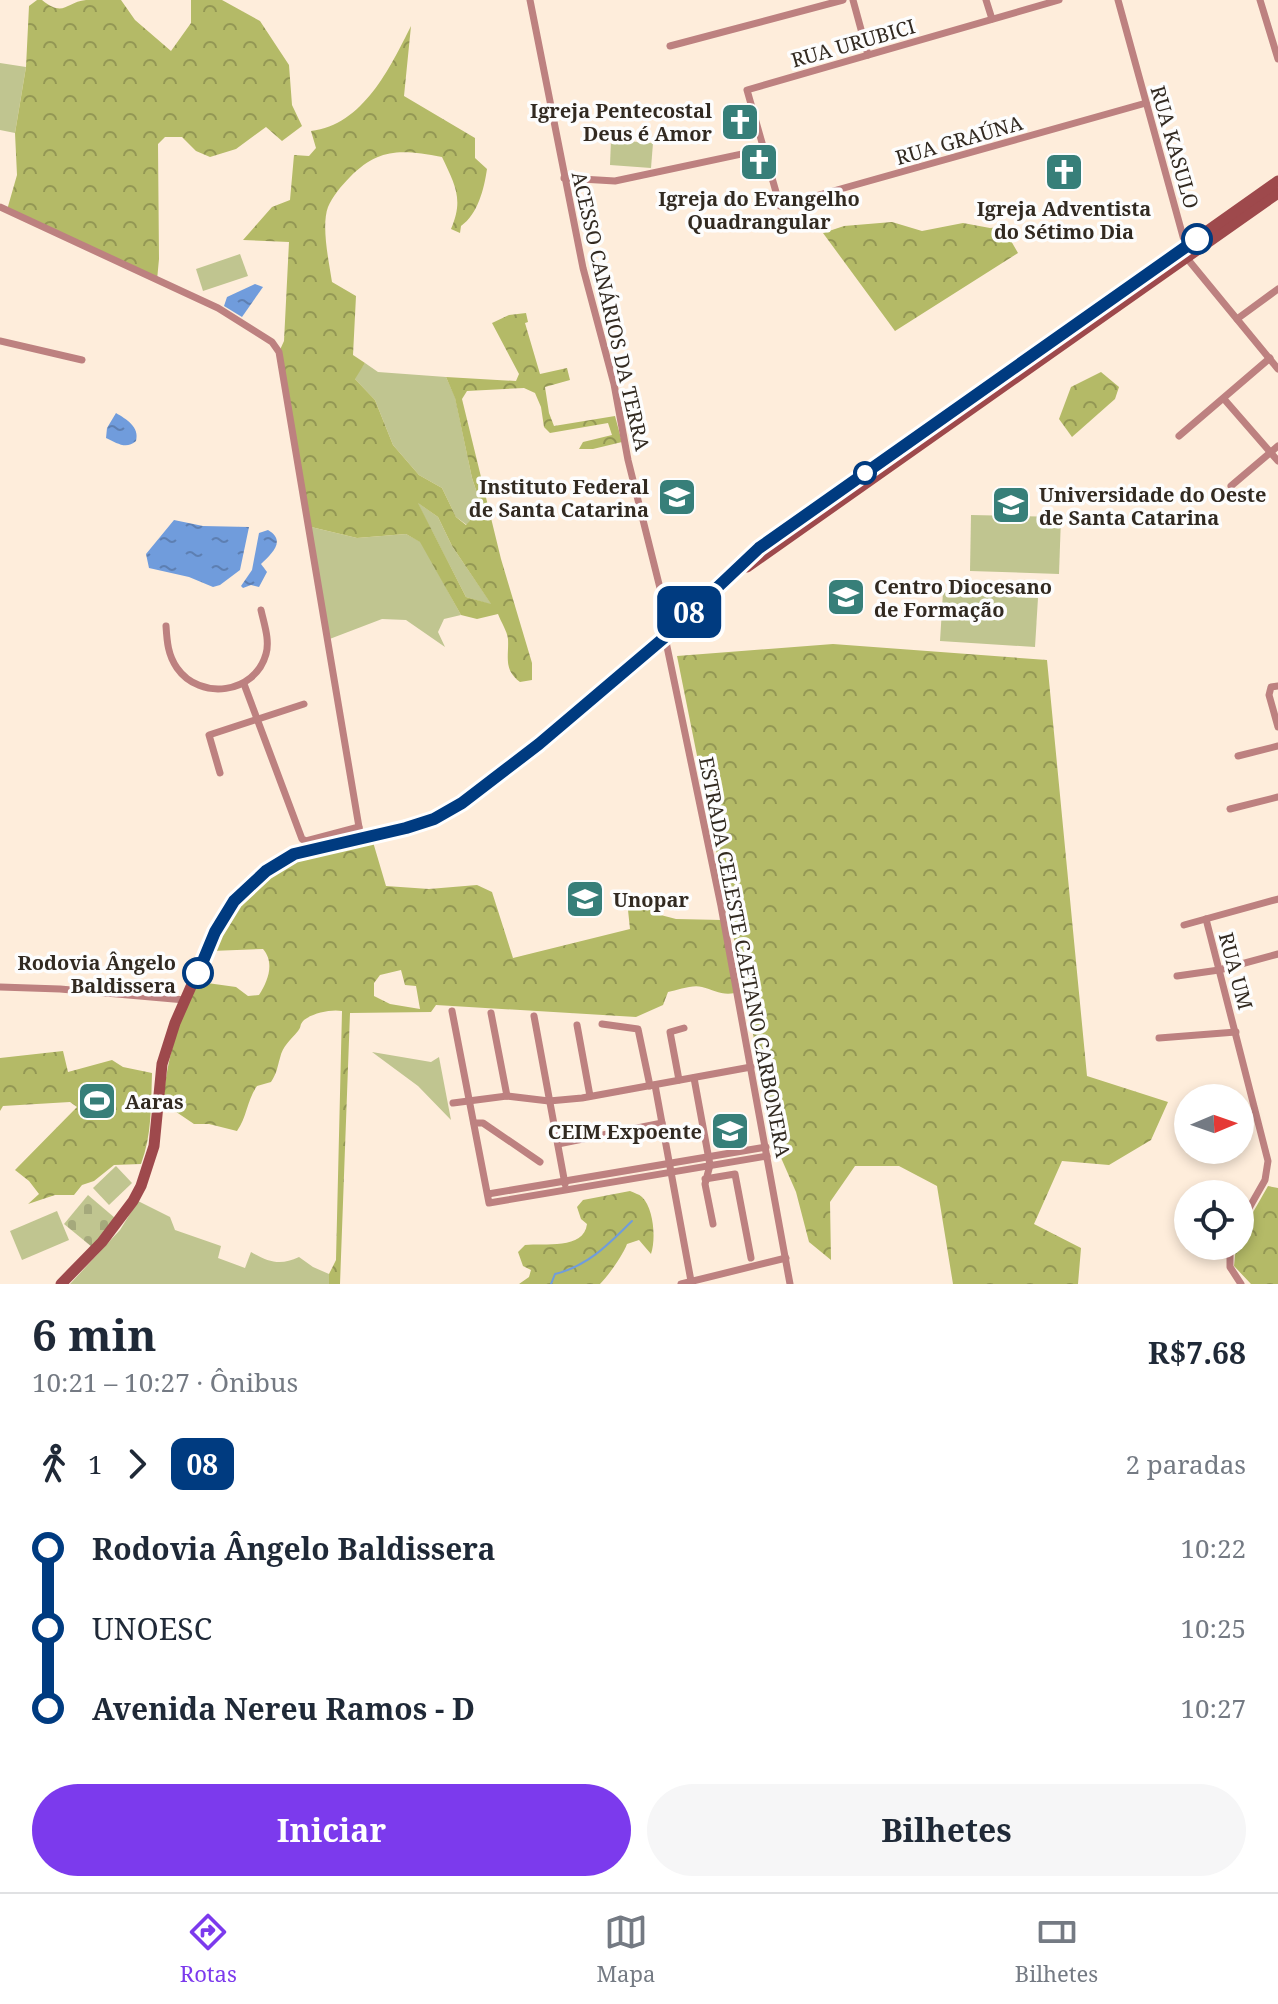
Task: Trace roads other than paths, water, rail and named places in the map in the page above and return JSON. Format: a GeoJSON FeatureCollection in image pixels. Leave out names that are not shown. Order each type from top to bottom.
{"type":"FeatureCollection","features":[{"type":"Feature","properties":{"kind":"street","name":"ACESSO CANÁRIOS DA TERRA"},"geometry":{"type":"LineString","coordinates":[[530,0],[583,268],[614,384],[628,460],[664,604],[677,624]]}},
{"type":"Feature","properties":{"kind":"street"},"geometry":{"type":"LineString","coordinates":[[670,46],[843,0]]}},
{"type":"Feature","properties":{"kind":"street"},"geometry":{"type":"LineString","coordinates":[[853,0],[868,55]]}},
{"type":"Feature","properties":{"kind":"street"},"geometry":{"type":"LineString","coordinates":[[986,0],[992,19]]}},
{"type":"Feature","properties":{"kind":"street","name":"RUA URUBICI"},"geometry":{"type":"LineString","coordinates":[[765,149],[747,90],[1059,0]]}},
{"type":"Feature","properties":{"kind":"street","name":"RUA KASULO"},"geometry":{"type":"LineString","coordinates":[[1118,0],[1187,252],[1278,369]]}},
{"type":"Feature","properties":{"kind":"street"},"geometry":{"type":"LineString","coordinates":[[1260,0],[1278,59]]}},
{"type":"Feature","properties":{"kind":"street","name":"RUA GRAÚNA"},"geometry":{"type":"LineString","coordinates":[[765,149],[780,206],[1146,103]]}},
{"type":"Feature","properties":{"kind":"street"},"geometry":{"type":"LineString","coordinates":[[564,178],[615,181],[765,149]]}},
{"type":"Feature","properties":{"kind":"street"},"geometry":{"type":"LineString","coordinates":[[1187,252],[1278,181]]}},
{"type":"Feature","properties":{"kind":"street"},"geometry":{"type":"LineString","coordinates":[[244,684],[302,839],[306,841],[360,833],[434,819],[462,803],[539,744],[665,637],[719,585],[765,556],[970,405],[1187,252],[1278,193]]}},
{"type":"Feature","properties":{"kind":"street"},"geometry":{"type":"LineString","coordinates":[[0,207],[218,308],[272,342],[279,352],[360,833]]}},
{"type":"Feature","properties":{"kind":"street"},"geometry":{"type":"LineString","coordinates":[[1237,319],[1278,289]]}},
{"type":"Feature","properties":{"kind":"street"},"geometry":{"type":"LineString","coordinates":[[0,341],[82,360]]}},
{"type":"Feature","properties":{"kind":"street"},"geometry":{"type":"LineString","coordinates":[[1179,436],[1270,358]]}},
{"type":"Feature","properties":{"kind":"street"},"geometry":{"type":"LineString","coordinates":[[1224,399],[1278,461]]}},
{"type":"Feature","properties":{"kind":"street"},"geometry":{"type":"LineString","coordinates":[[1231,486],[1278,446]]}},
{"type":"Feature","properties":{"kind":"street"},"geometry":{"type":"LineString","coordinates":[[166,626],[176,667],[193,684],[220,689],[244,684],[261,665],[267,640],[261,610]]}},
{"type":"Feature","properties":{"kind":"street","name":"ESTRADA CELESTE CAETANO CARBONERA"},"geometry":{"type":"LineString","coordinates":[[665,637],[713,866],[790,1284]]}},
{"type":"Feature","properties":{"kind":"street"},"geometry":{"type":"LineString","coordinates":[[1274,687],[1269,695],[1278,727]]}},
{"type":"Feature","properties":{"kind":"street"},"geometry":{"type":"LineString","coordinates":[[220,773],[209,735],[304,704]]}},
{"type":"Feature","properties":{"kind":"street"},"geometry":{"type":"LineString","coordinates":[[1238,756],[1278,746]]}},
{"type":"Feature","properties":{"kind":"street"},"geometry":{"type":"LineString","coordinates":[[1230,809],[1278,797]]}},
{"type":"Feature","properties":{"kind":"street"},"geometry":{"type":"LineString","coordinates":[[61,1284],[102,1242],[141,1186],[154,1146],[162,1064],[185,1000],[215,932],[234,901],[266,871],[294,854],[360,833]]}},
{"type":"Feature","properties":{"kind":"street"},"geometry":{"type":"LineString","coordinates":[[1184,925],[1278,899]]}},
{"type":"Feature","properties":{"kind":"street","name":"RUA UM"},"geometry":{"type":"LineString","coordinates":[[1206,919],[1268,1161],[1265,1180],[1254,1199]]}},
{"type":"Feature","properties":{"kind":"street"},"geometry":{"type":"LineString","coordinates":[[1177,976],[1219,970],[1278,954]]}},
{"type":"Feature","properties":{"kind":"street"},"geometry":{"type":"LineString","coordinates":[[0,987],[185,1000]]}},
{"type":"Feature","properties":{"kind":"street"},"geometry":{"type":"LineString","coordinates":[[452,1011],[489,1203],[671,1167]]}},
{"type":"Feature","properties":{"kind":"street"},"geometry":{"type":"LineString","coordinates":[[491,1013],[507,1096]]}},
{"type":"Feature","properties":{"kind":"street"},"geometry":{"type":"LineString","coordinates":[[534,1016],[566,1190]]}},
{"type":"Feature","properties":{"kind":"street"},"geometry":{"type":"LineString","coordinates":[[602,1024],[636,1026],[638,1029],[662,1123],[691,1281]]}},
{"type":"Feature","properties":{"kind":"street"},"geometry":{"type":"LineString","coordinates":[[577,1025],[590,1096]]}},
{"type":"Feature","properties":{"kind":"street"},"geometry":{"type":"LineString","coordinates":[[679,1080],[670,1032],[684,1028]]}},
{"type":"Feature","properties":{"kind":"street"},"geometry":{"type":"LineString","coordinates":[[1159,1038],[1236,1032]]}},
{"type":"Feature","properties":{"kind":"street"},"geometry":{"type":"LineString","coordinates":[[453,1103],[507,1096],[549,1101],[751,1067]]}},
{"type":"Feature","properties":{"kind":"street"},"geometry":{"type":"LineString","coordinates":[[694,1078],[710,1161],[705,1179],[713,1224]]}},
{"type":"Feature","properties":{"kind":"street"},"geometry":{"type":"LineString","coordinates":[[474,1123],[483,1123],[540,1162]]}},
{"type":"Feature","properties":{"kind":"street"},"geometry":{"type":"LineString","coordinates":[[558,1144],[662,1123]]}},
{"type":"Feature","properties":{"kind":"street"},"geometry":{"type":"LineString","coordinates":[[488,1194],[767,1151]]}},
{"type":"Feature","properties":{"kind":"street"},"geometry":{"type":"LineString","coordinates":[[705,1179],[735,1174],[751,1258]]}},
{"type":"Feature","properties":{"kind":"street"},"geometry":{"type":"LineString","coordinates":[[681,1284],[786,1258]]}},
{"type":"Feature","properties":{"kind":"street"},"geometry":{"type":"LineString","coordinates":[[1230,1260],[1230,1267],[1241,1284]]}},
{"type":"Feature","properties":{"kind":"water"},"geometry":{"type":"Polygon","coordinates":[[[255,284],[263,287],[242,317],[224,306],[227,297],[255,284]]]}},
{"type":"Feature","properties":{"kind":"water"},"geometry":{"type":"Polygon","coordinates":[[[116,413],[134,428],[137,436],[132,444],[121,445],[106,438],[107,428],[116,413]]]}},
{"type":"Feature","properties":{"kind":"water"},"geometry":{"type":"Polygon","coordinates":[[[174,520],[203,526],[249,527],[240,570],[213,587],[189,577],[149,568],[146,554],[174,520]]]}},
{"type":"Feature","properties":{"kind":"water"},"geometry":{"type":"Polygon","coordinates":[[[268,530],[274,534],[277,543],[261,564],[267,572],[259,587],[251,585],[243,588],[241,586],[252,570],[259,533],[268,530]]]}},
{"type":"Feature","properties":{"kind":"waterway"},"geometry":{"type":"LineString","coordinates":[[551,1284],[555,1274],[588,1260],[632,1221]]}},
{"type":"Feature","properties":{"kind":"place","name":"Igreja Pentecostal Deus é Amor"},"geometry":{"type":"Point","coordinates":[740,122]}},
{"type":"Feature","properties":{"kind":"place","name":"Igreja do Evangelho Quadrangular"},"geometry":{"type":"Point","coordinates":[759,162]}},
{"type":"Feature","properties":{"kind":"place","name":"Igreja Adventista do Sétimo Dia"},"geometry":{"type":"Point","coordinates":[1064,172]}},
{"type":"Feature","properties":{"kind":"place","name":"Instituto Federal de Santa Catarina"},"geometry":{"type":"Point","coordinates":[677,497]}},
{"type":"Feature","properties":{"kind":"place","name":"Universidade do Oeste de Santa Catarina"},"geometry":{"type":"Point","coordinates":[1011,505]}},
{"type":"Feature","properties":{"kind":"place","name":"Centro Diocesano de Formação"},"geometry":{"type":"Point","coordinates":[846,597]}},
{"type":"Feature","properties":{"kind":"place","name":"Unopar"},"geometry":{"type":"Point","coordinates":[585,899]}},
{"type":"Feature","properties":{"kind":"place","name":"Rodovia Ângelo Baldissera"},"geometry":{"type":"Point","coordinates":[198,973]}},
{"type":"Feature","properties":{"kind":"place","name":"Aaras"},"geometry":{"type":"Point","coordinates":[97,1101]}},
{"type":"Feature","properties":{"kind":"place","name":"CEIM Expoente"},"geometry":{"type":"Point","coordinates":[730,1131]}}]}
